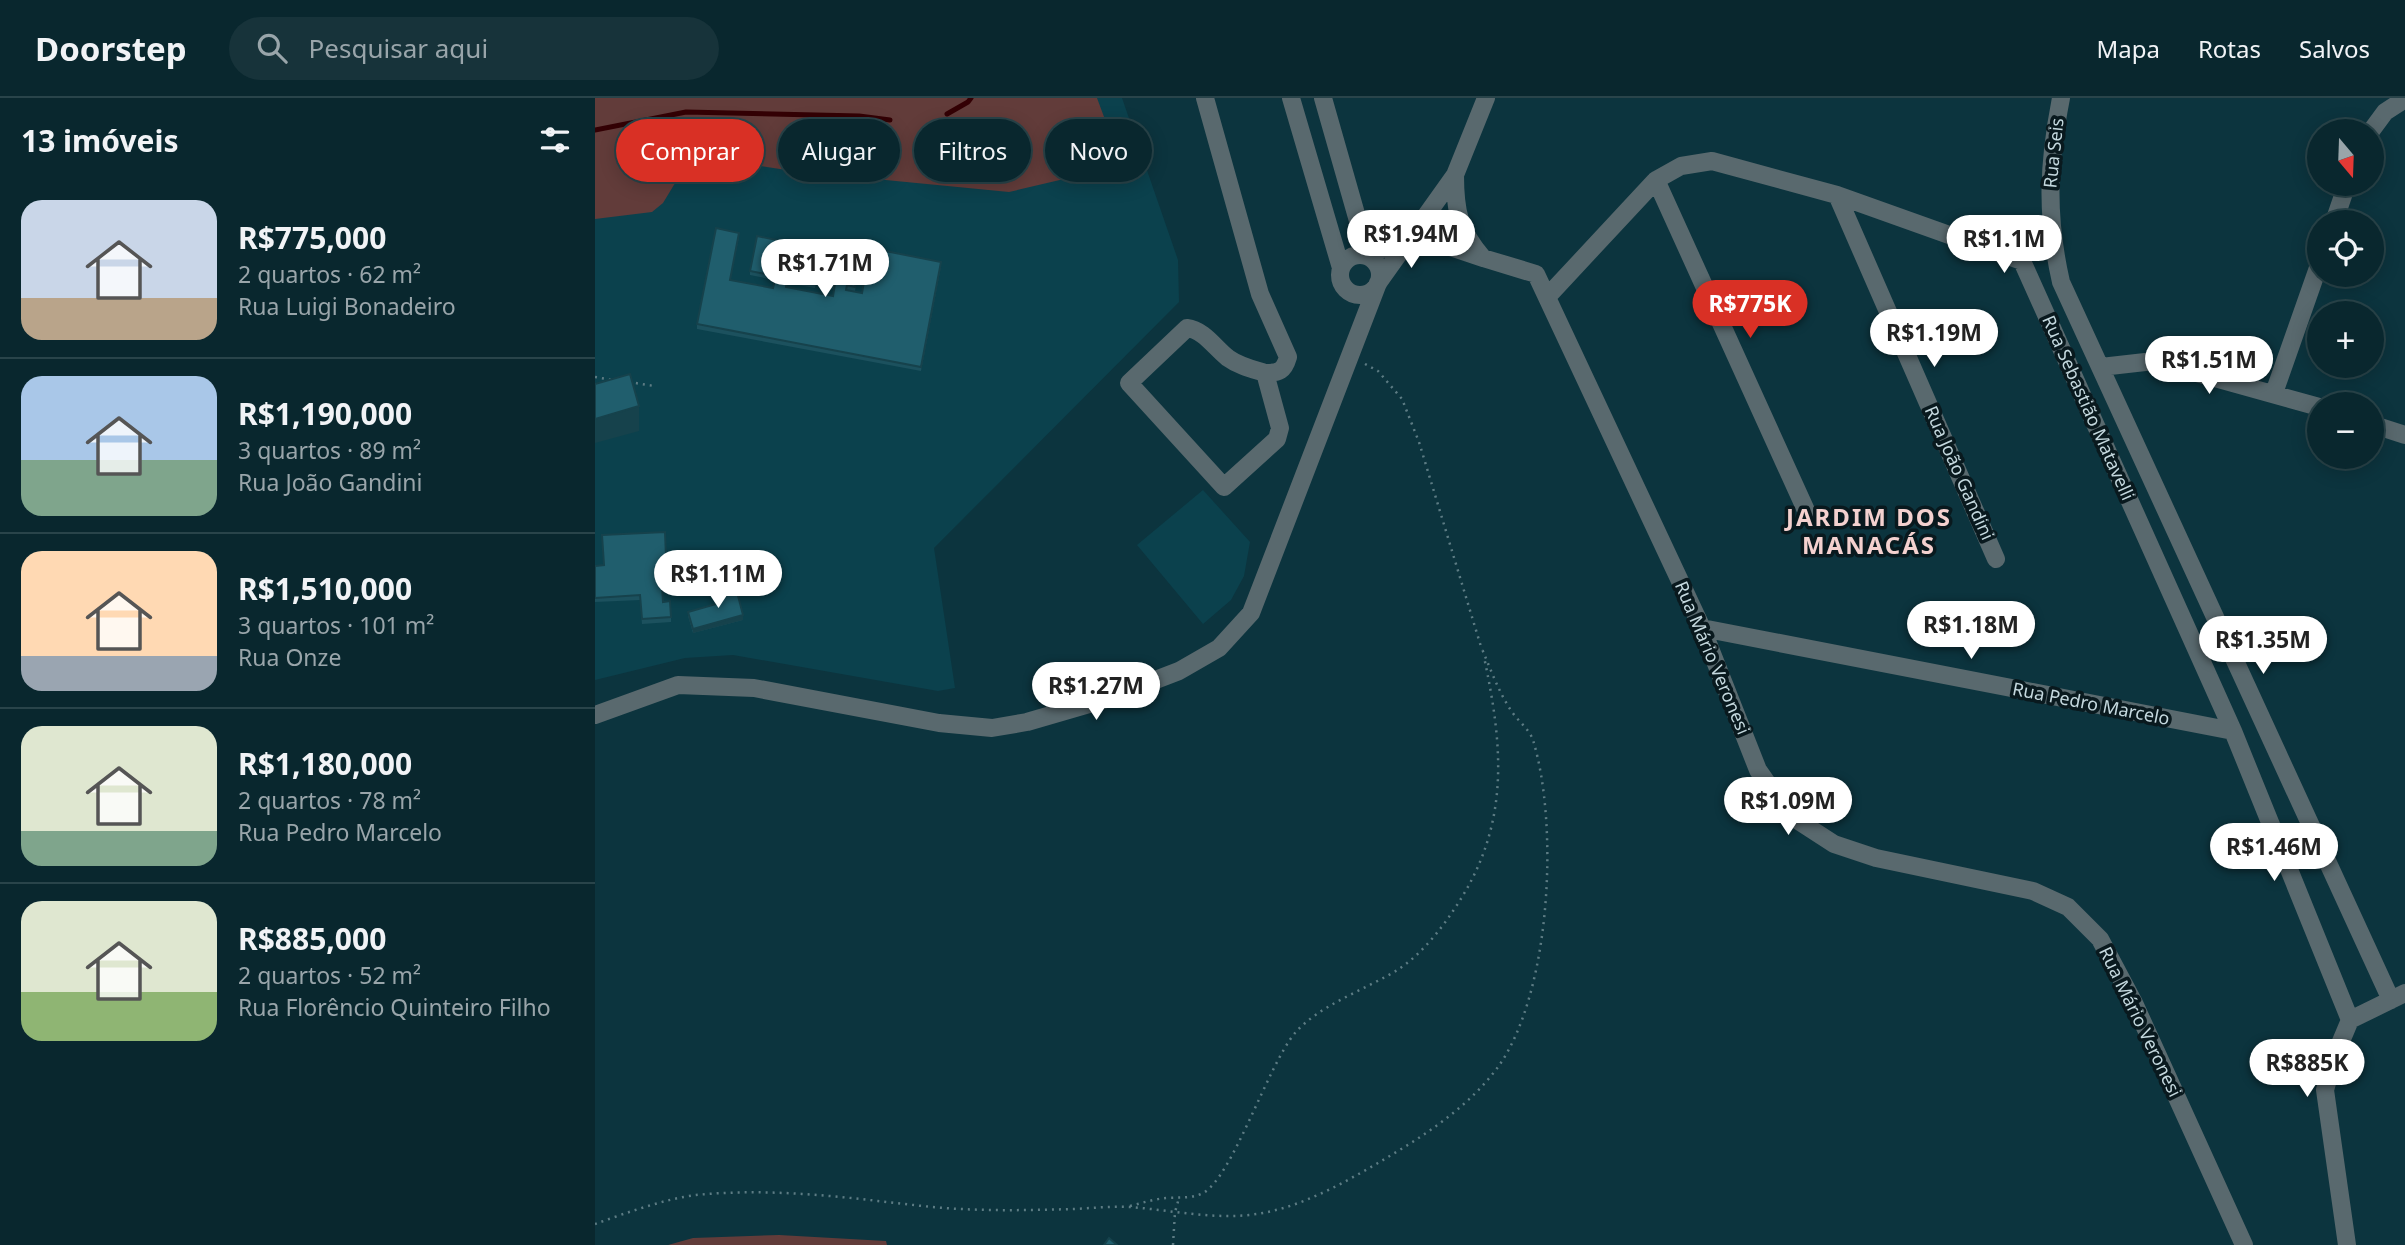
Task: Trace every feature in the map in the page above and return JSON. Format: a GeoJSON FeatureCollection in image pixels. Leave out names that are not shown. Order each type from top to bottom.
{"type":"FeatureCollection","features":[{"type":"Feature","properties":{"kind":"street"},"geometry":{"type":"LineString","coordinates":[[1205,98],[1260,294],[1287,357],[1285,367],[1277,373],[1247,368],[1230,359],[1196,329],[1187,328],[1129,383],[1224,487],[1280,434],[1265,373]]}},
{"type":"Feature","properties":{"kind":"street"},"geometry":{"type":"LineString","coordinates":[[1291,98],[1341,268],[1341,281],[1349,292],[1355,309],[1358,333]]}},
{"type":"Feature","properties":{"kind":"street"},"geometry":{"type":"LineString","coordinates":[[595,715],[678,685],[754,688],[939,723],[992,727],[1027,722],[1106,699],[1179,671],[1219,648],[1251,613],[1380,277],[1378,265],[1368,256],[1323,98]]}},
{"type":"Feature","properties":{"kind":"street"},"geometry":{"type":"LineString","coordinates":[[1349,292],[1362,294],[1374,289],[1455,175],[1486,98]]}},
{"type":"Feature","properties":{"kind":"street","name":"Rua Seis"},"geometry":{"type":"LineString","coordinates":[[2061,98],[2050,167],[2051,217],[2061,282],[2398,997]]}},
{"type":"Feature","properties":{"kind":"street"},"geometry":{"type":"LineString","coordinates":[[2379,119],[2385,111],[2405,99]]}},
{"type":"Feature","properties":{"kind":"street","name":"Rua Sebastião Matavelli"},"geometry":{"type":"LineString","coordinates":[[1547,297],[1656,180],[1681,166],[1712,161],[1837,195],[2022,261],[2233,731],[2350,1020]]}},
{"type":"Feature","properties":{"kind":"street"},"geometry":{"type":"LineString","coordinates":[[1455,175],[1455,203],[1461,225],[1470,243],[1483,258]]}},
{"type":"Feature","properties":{"kind":"street"},"geometry":{"type":"LineString","coordinates":[[1656,180],[1809,517]]}},
{"type":"Feature","properties":{"kind":"street","name":"Rua João Gandini"},"geometry":{"type":"LineString","coordinates":[[1837,195],[1996,559]]}},
{"type":"Feature","properties":{"kind":"street"},"geometry":{"type":"LineString","coordinates":[[1341,268],[1349,258],[1368,256],[1412,234]]}},
{"type":"Feature","properties":{"kind":"street","name":"Rua Mário Veronesi"},"geometry":{"type":"LineString","coordinates":[[1412,234],[1536,274],[1702,628],[1758,770],[1797,820],[1834,844],[1876,858],[2033,891],[2067,907],[2100,939],[2134,1003],[2244,1245]]}},
{"type":"Feature","properties":{"kind":"street"},"geometry":{"type":"LineString","coordinates":[[2274,393],[2311,287]]}},
{"type":"Feature","properties":{"kind":"street"},"geometry":{"type":"LineString","coordinates":[[2101,368],[2154,361],[2307,403]]}},
{"type":"Feature","properties":{"kind":"street"},"geometry":{"type":"LineString","coordinates":[[2384,428],[2405,435]]}},
{"type":"Feature","properties":{"kind":"street","name":"Rua Pedro Marcelo"},"geometry":{"type":"LineString","coordinates":[[1702,628],[2233,731]]}},
{"type":"Feature","properties":{"kind":"street"},"geometry":{"type":"LineString","coordinates":[[2347,1245],[2325,1090],[2334,1058],[2350,1020],[2398,997]]}},
{"type":"Feature","properties":{"kind":"path"},"geometry":{"type":"LineString","coordinates":[[1127,1207],[1164,1198],[1191,1198],[1205,1192],[1216,1180],[1295,1032],[1315,1015],[1401,968],[1439,932],[1465,893],[1487,848],[1497,804],[1499,755],[1496,718],[1482,649],[1419,442],[1402,399],[1378,372],[1350,355]]}},
{"type":"Feature","properties":{"kind":"path"},"geometry":{"type":"LineString","coordinates":[[595,377],[654,386]]}},
{"type":"Feature","properties":{"kind":"path"},"geometry":{"type":"LineString","coordinates":[[595,1224],[693,1195],[774,1192],[959,1209],[1127,1207],[1215,1216],[1249,1215],[1295,1205],[1344,1182],[1415,1141],[1468,1101],[1499,1066],[1524,1016],[1539,951],[1546,888],[1546,824],[1541,775],[1532,735],[1512,713],[1482,649]]}},
{"type":"Feature","properties":{"kind":"path"},"geometry":{"type":"LineString","coordinates":[[1173,1245],[1175,1212],[1179,1198]]}},
{"type":"Feature","properties":{"kind":"shaded area"},"geometry":{"type":"Polygon","coordinates":[[[595,98],[1122,98],[1129,119],[1045,119],[1045,182],[1151,182],[1178,260],[1179,302],[934,548],[955,688],[938,691],[733,655],[685,658],[595,680],[595,98]]]}},
{"type":"Feature","properties":{"kind":"shaded area"},"geometry":{"type":"Polygon","coordinates":[[[595,98],[1097,98],[1105,119],[1045,119],[1045,182],[1052,182],[1009,192],[900,181],[900,119],[778,119],[778,169],[764,166],[764,119],[616,119],[616,182],[676,182],[663,203],[652,212],[595,219],[595,98]]]}},
{"type":"Feature","properties":{"kind":"shaded area"},"geometry":{"type":"Polygon","coordinates":[[[1203,490],[1250,542],[1244,576],[1231,600],[1203,624],[1137,545],[1203,490]]]}},
{"type":"Feature","properties":{"kind":"shaded area"},"geometry":{"type":"Polygon","coordinates":[[[779,1235],[886,1241],[887,1245],[668,1245],[693,1238],[779,1235]]]}},
{"type":"Feature","properties":{"kind":"building"},"geometry":{"type":"Polygon","coordinates":[[[716,228],[739,233],[730,280],[773,288],[776,276],[750,271],[757,236],[822,249],[815,283],[787,278],[786,287],[833,296],[835,284],[825,283],[832,250],[861,256],[855,287],[847,285],[846,290],[862,293],[870,248],[941,262],[921,367],[697,324],[716,228]]]}},
{"type":"Feature","properties":{"kind":"building"},"geometry":{"type":"Polygon","coordinates":[[[630,374],[639,406],[595,419],[595,384],[630,374]]]}},
{"type":"Feature","properties":{"kind":"building"},"geometry":{"type":"Polygon","coordinates":[[[665,532],[666,557],[681,556],[682,570],[661,572],[663,602],[670,601],[671,617],[642,619],[640,595],[595,598],[595,566],[604,565],[602,535],[665,532]]]}},
{"type":"Feature","properties":{"kind":"building"},"geometry":{"type":"Polygon","coordinates":[[[736,588],[743,615],[693,629],[688,612],[716,604],[714,594],[736,588]]]}},
{"type":"Feature","properties":{"kind":"building"},"geometry":{"type":"Polygon","coordinates":[[[1109,1238],[1117,1245],[1104,1245],[1109,1238]]]}},
{"type":"Feature","properties":{"kind":"waterway"},"geometry":{"type":"LineString","coordinates":[[947,114],[971,98]]}},
{"type":"Feature","properties":{"kind":"waterway"},"geometry":{"type":"LineString","coordinates":[[595,130],[686,112],[859,116],[882,119]]}},
{"type":"Feature","properties":{"kind":"district","name":"JARDIM DOS MANACÁS"},"geometry":{"type":"Point","coordinates":[1869,532]}}]}
